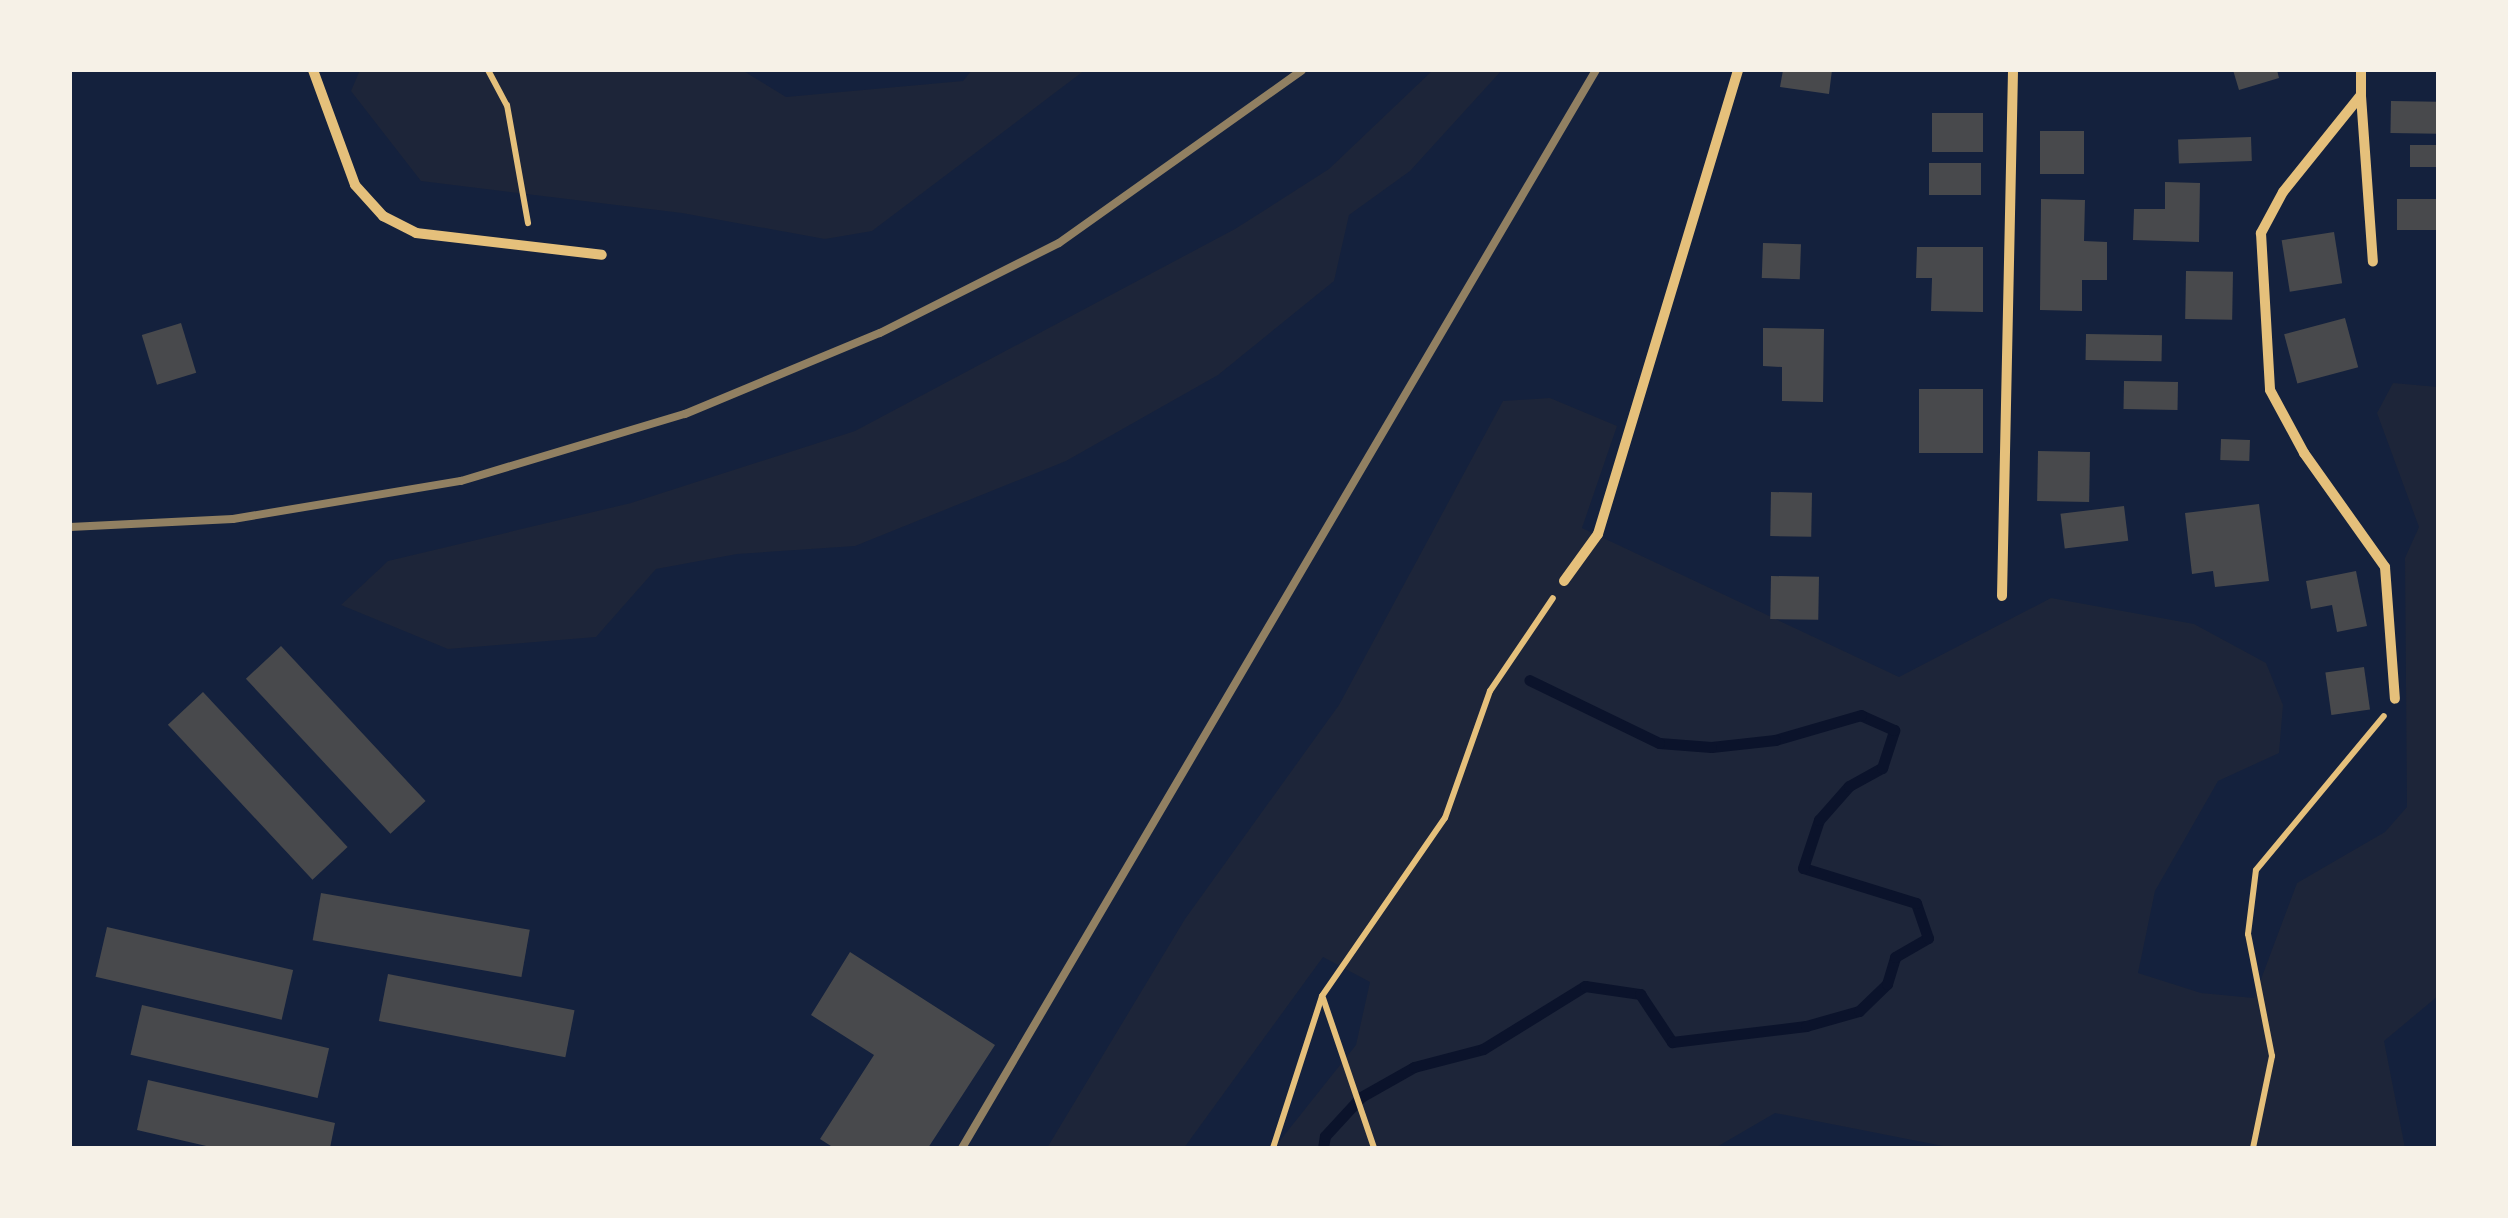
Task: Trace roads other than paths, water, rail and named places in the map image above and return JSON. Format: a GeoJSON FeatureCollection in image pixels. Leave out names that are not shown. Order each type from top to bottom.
{"type":"FeatureCollection","features":[{"type":"Feature","properties":{"kind":"street"},"geometry":{"type":"LineString","coordinates":[[313,70],[354,185],[383,216],[416,233],[602,255]]}},
{"type":"Feature","properties":{"kind":"street"},"geometry":{"type":"LineString","coordinates":[[1564,581],[1598,534],[1738,70]]}},
{"type":"Feature","properties":{"kind":"street"},"geometry":{"type":"LineString","coordinates":[[2002,596],[2013,70]]}},
{"type":"Feature","properties":{"kind":"street"},"geometry":{"type":"LineString","coordinates":[[2361,70],[2373,262]]}},
{"type":"Feature","properties":{"kind":"street"},"geometry":{"type":"LineString","coordinates":[[2361,95],[2283,192],[2261,233],[2262,252],[2270,390],[2304,452],[2385,567],[2395,699]]}},
{"type":"Feature","properties":{"kind":"waterway"},"geometry":{"type":"LineString","coordinates":[[1323,1148],[1325,1136],[1361,1097],[1414,1067],[1483,1049],[1585,986],[1640,994],[1672,1042],[1806,1026],[1859,1011],[1887,984],[1895,957],[1928,938],[1916,903],[1803,868],[1819,820],[1849,786],[1882,768],[1894,730],[1861,715],[1775,740],[1711,747],[1659,743],[1529,680]]}},
{"type":"Feature","properties":{"kind":"railway"},"geometry":{"type":"LineString","coordinates":[[70,527],[233,519],[461,481],[685,414],[880,333],[1059,243],[1302,70]]}},
{"type":"Feature","properties":{"kind":"railway"},"geometry":{"type":"LineString","coordinates":[[962,1148],[1596,70]]}}]}
